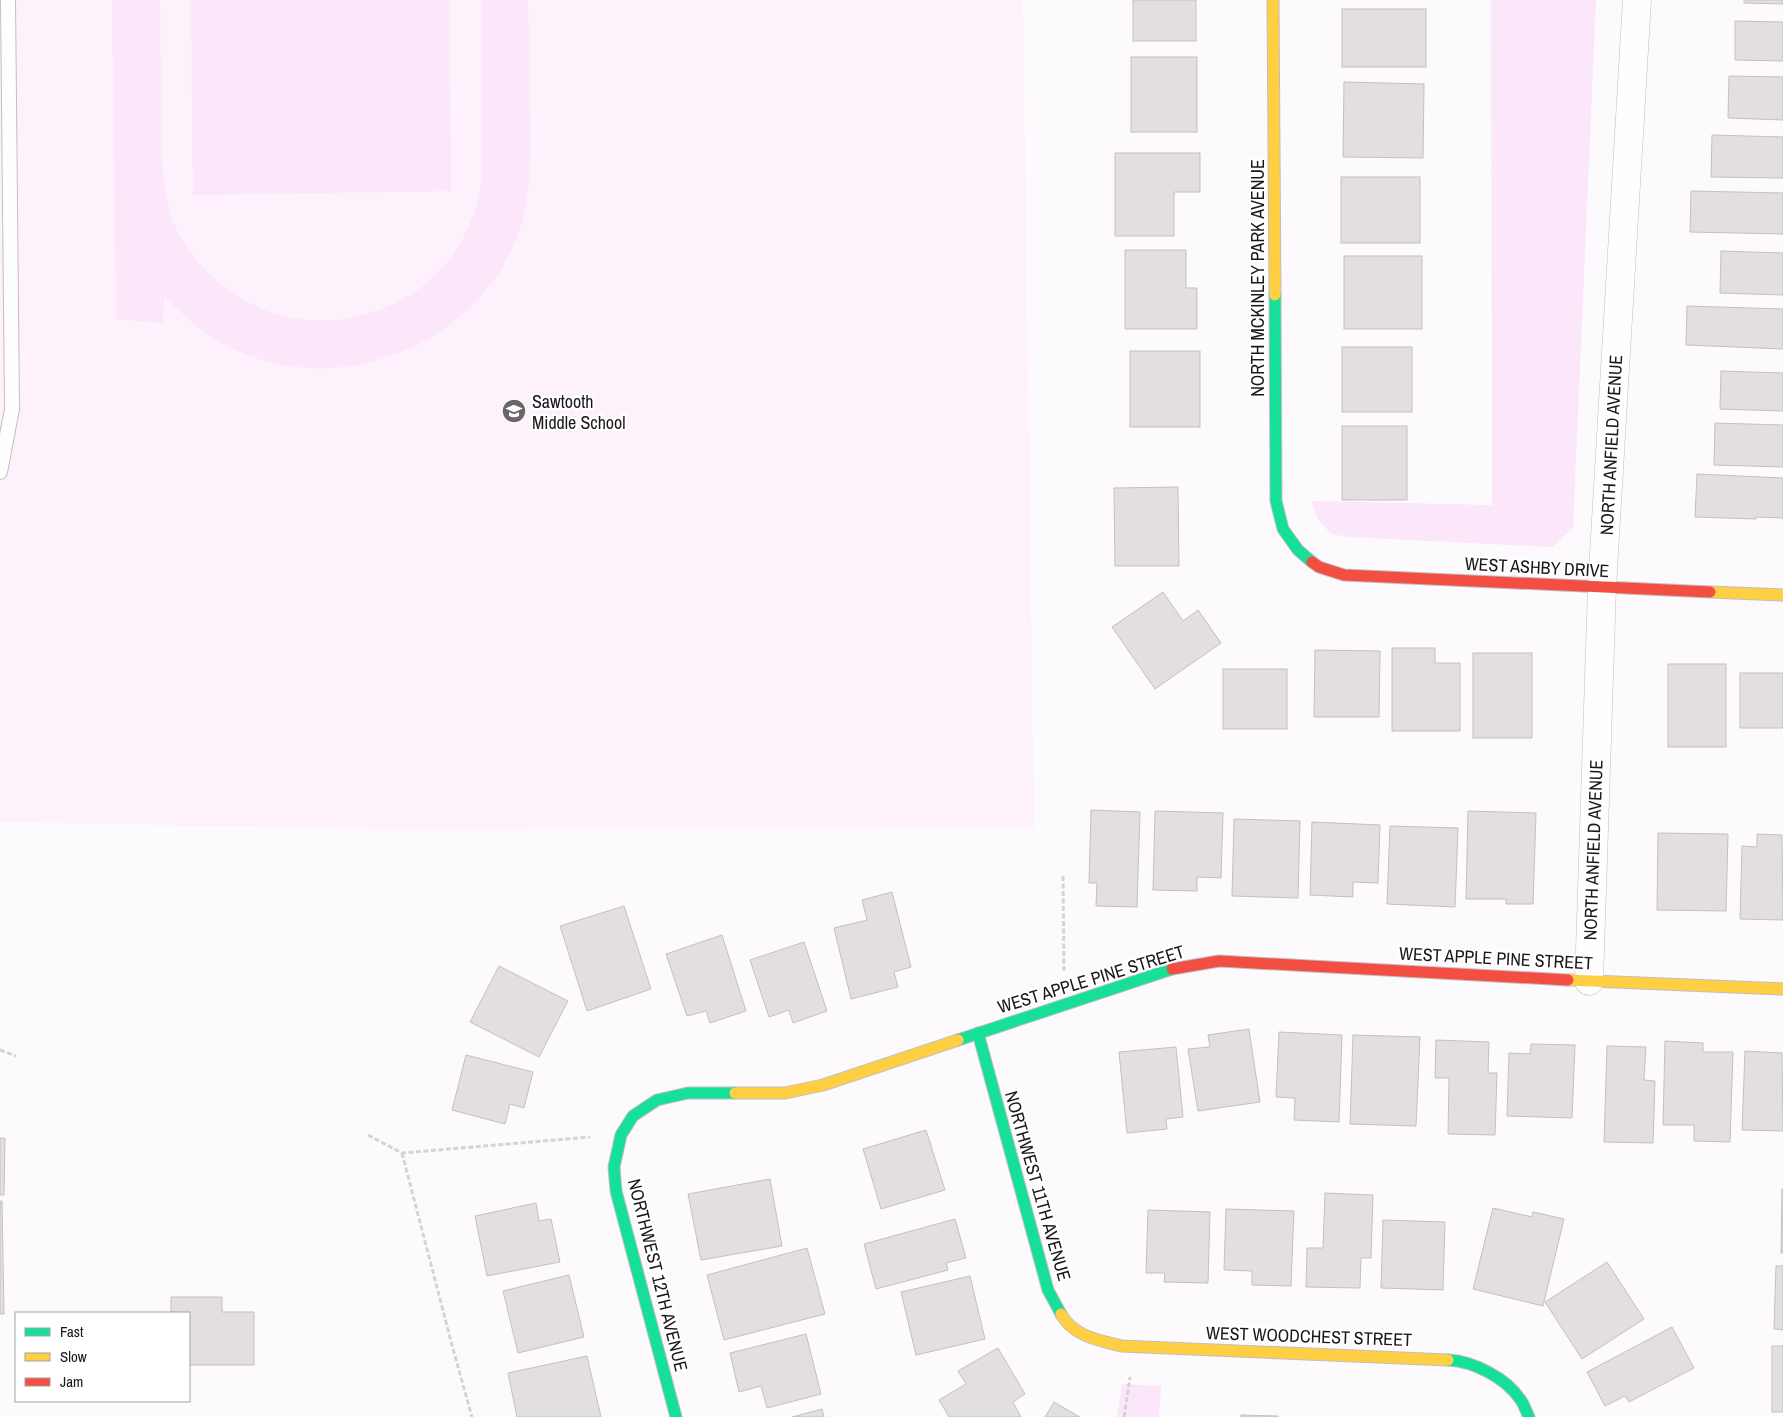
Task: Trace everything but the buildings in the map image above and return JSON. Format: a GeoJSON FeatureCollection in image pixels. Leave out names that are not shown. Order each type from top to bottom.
{"type":"FeatureCollection","features":[{"type":"Feature","properties":{"kind":"street","name":"NORTH MCKINLEY PARK AVENUE"},"geometry":{"type":"LineString","coordinates":[[1273,0],[1276,501],[1283,528],[1298,550]]}},
{"type":"Feature","properties":{"kind":"street","name":"NORTH ANFIELD AVENUE"},"geometry":{"type":"LineString","coordinates":[[1589,981],[1602,587],[1637,0]]}},
{"type":"Feature","properties":{"kind":"street","name":"WEST ASHBY DRIVE"},"geometry":{"type":"LineString","coordinates":[[1298,550],[1319,567],[1344,575],[1783,595]]}},
{"type":"Feature","properties":{"kind":"street","name":"WEST APPLE PINE STREET"},"geometry":{"type":"LineString","coordinates":[[634,1116],[658,1100],[688,1093],[785,1093],[823,1085],[1179,967],[1219,961],[1589,981],[1783,989]]}},
{"type":"Feature","properties":{"kind":"street","name":"NORTHWEST 11TH AVENUE"},"geometry":{"type":"LineString","coordinates":[[978,1033],[1048,1290],[1066,1323],[1085,1336]]}},
{"type":"Feature","properties":{"kind":"street","name":"NORTHWEST 12TH AVENUE"},"geometry":{"type":"LineString","coordinates":[[634,1116],[621,1136],[614,1167],[616,1191],[676,1417]]}},
{"type":"Feature","properties":{"kind":"street","name":"WEST WOODCHEST STREET"},"geometry":{"type":"LineString","coordinates":[[1085,1336],[1122,1346],[1460,1360],[1500,1378],[1520,1399],[1529,1417]]}},
{"type":"Feature","properties":{"kind":"lane"},"geometry":{"type":"LineString","coordinates":[[0,472],[12,409],[8,0]]}},
{"type":"Feature","properties":{"kind":"path"},"geometry":{"type":"LineString","coordinates":[[1063,876],[1064,1005]]}},
{"type":"Feature","properties":{"kind":"path"},"geometry":{"type":"LineString","coordinates":[[0,1050],[16,1056]]}},
{"type":"Feature","properties":{"kind":"path"},"geometry":{"type":"LineString","coordinates":[[368,1135],[402,1153],[563,1138],[621,1136]]}},
{"type":"Feature","properties":{"kind":"path"},"geometry":{"type":"LineString","coordinates":[[402,1153],[472,1417]]}},
{"type":"Feature","properties":{"kind":"path"},"geometry":{"type":"LineString","coordinates":[[1124,1417],[1134,1346]]}},
{"type":"Feature","properties":{"kind":"shaded area","name":"Sawtooth Middle School"},"geometry":{"type":"Polygon","coordinates":[[[0,0],[1023,0],[1034,828],[384,829],[0,822],[0,0]]]}},
{"type":"Feature","properties":{"kind":"shaded area"},"geometry":{"type":"Polygon","coordinates":[[[112,0],[160,0],[163,170],[168,204],[180,236],[202,267],[229,291],[260,308],[293,318],[327,320],[362,315],[396,303],[436,275],[458,246],[474,213],[480,194],[482,177],[481,0],[528,0],[529,182],[522,223],[504,264],[477,300],[444,329],[406,350],[364,364],[320,368],[276,364],[233,349],[214,338],[188,319],[164,296],[163,323],[116,319],[112,0]]]}},
{"type":"Feature","properties":{"kind":"shaded area"},"geometry":{"type":"Polygon","coordinates":[[[191,0],[449,0],[451,191],[193,195],[191,0]]]}},
{"type":"Feature","properties":{"kind":"shaded area"},"geometry":{"type":"Polygon","coordinates":[[[1491,0],[1596,0],[1573,528],[1552,547],[1348,537],[1331,534],[1317,518],[1312,501],[1492,505],[1491,0]]]}},
{"type":"Feature","properties":{"kind":"shaded area"},"geometry":{"type":"Polygon","coordinates":[[[1122,1384],[1161,1386],[1159,1417],[1117,1417],[1122,1384]]]}},
{"type":"Feature","properties":{"kind":"traffic: fast"},"geometry":{"type":"LineString","coordinates":[[1275,295],[1276,501],[1283,529],[1298,550],[1312,562]]}},
{"type":"Feature","properties":{"kind":"traffic: fast"},"geometry":{"type":"LineString","coordinates":[[958,1040],[1172,969]]}},
{"type":"Feature","properties":{"kind":"traffic: fast"},"geometry":{"type":"LineString","coordinates":[[978,1033],[1048,1290],[1061,1314]]}},
{"type":"Feature","properties":{"kind":"traffic: fast"},"geometry":{"type":"LineString","coordinates":[[676,1417],[616,1191],[614,1167],[621,1135],[633,1116],[657,1100],[688,1093],[735,1093]]}},
{"type":"Feature","properties":{"kind":"traffic: fast"},"geometry":{"type":"LineString","coordinates":[[1448,1360],[1478,1367],[1498,1378],[1514,1391],[1523,1403],[1529,1417]]}},
{"type":"Feature","properties":{"kind":"traffic: slow"},"geometry":{"type":"LineString","coordinates":[[1273,0],[1275,295]]}},
{"type":"Feature","properties":{"kind":"traffic: slow"},"geometry":{"type":"LineString","coordinates":[[1710,592],[1783,595]]}},
{"type":"Feature","properties":{"kind":"traffic: slow"},"geometry":{"type":"LineString","coordinates":[[1568,980],[1783,989]]}},
{"type":"Feature","properties":{"kind":"traffic: slow"},"geometry":{"type":"LineString","coordinates":[[735,1093],[785,1093],[823,1085],[958,1040]]}},
{"type":"Feature","properties":{"kind":"traffic: slow"},"geometry":{"type":"LineString","coordinates":[[1061,1314],[1079,1332],[1095,1339],[1121,1346],[1448,1360]]}},
{"type":"Feature","properties":{"kind":"traffic: jam"},"geometry":{"type":"LineString","coordinates":[[1312,562],[1319,567],[1344,575],[1710,592]]}},
{"type":"Feature","properties":{"kind":"traffic: jam"},"geometry":{"type":"LineString","coordinates":[[1172,969],[1219,961],[1568,980]]}},
{"type":"Feature","properties":{"kind":"place","name":"Sawtooth Middle School"},"geometry":{"type":"Point","coordinates":[514,411]}}]}
